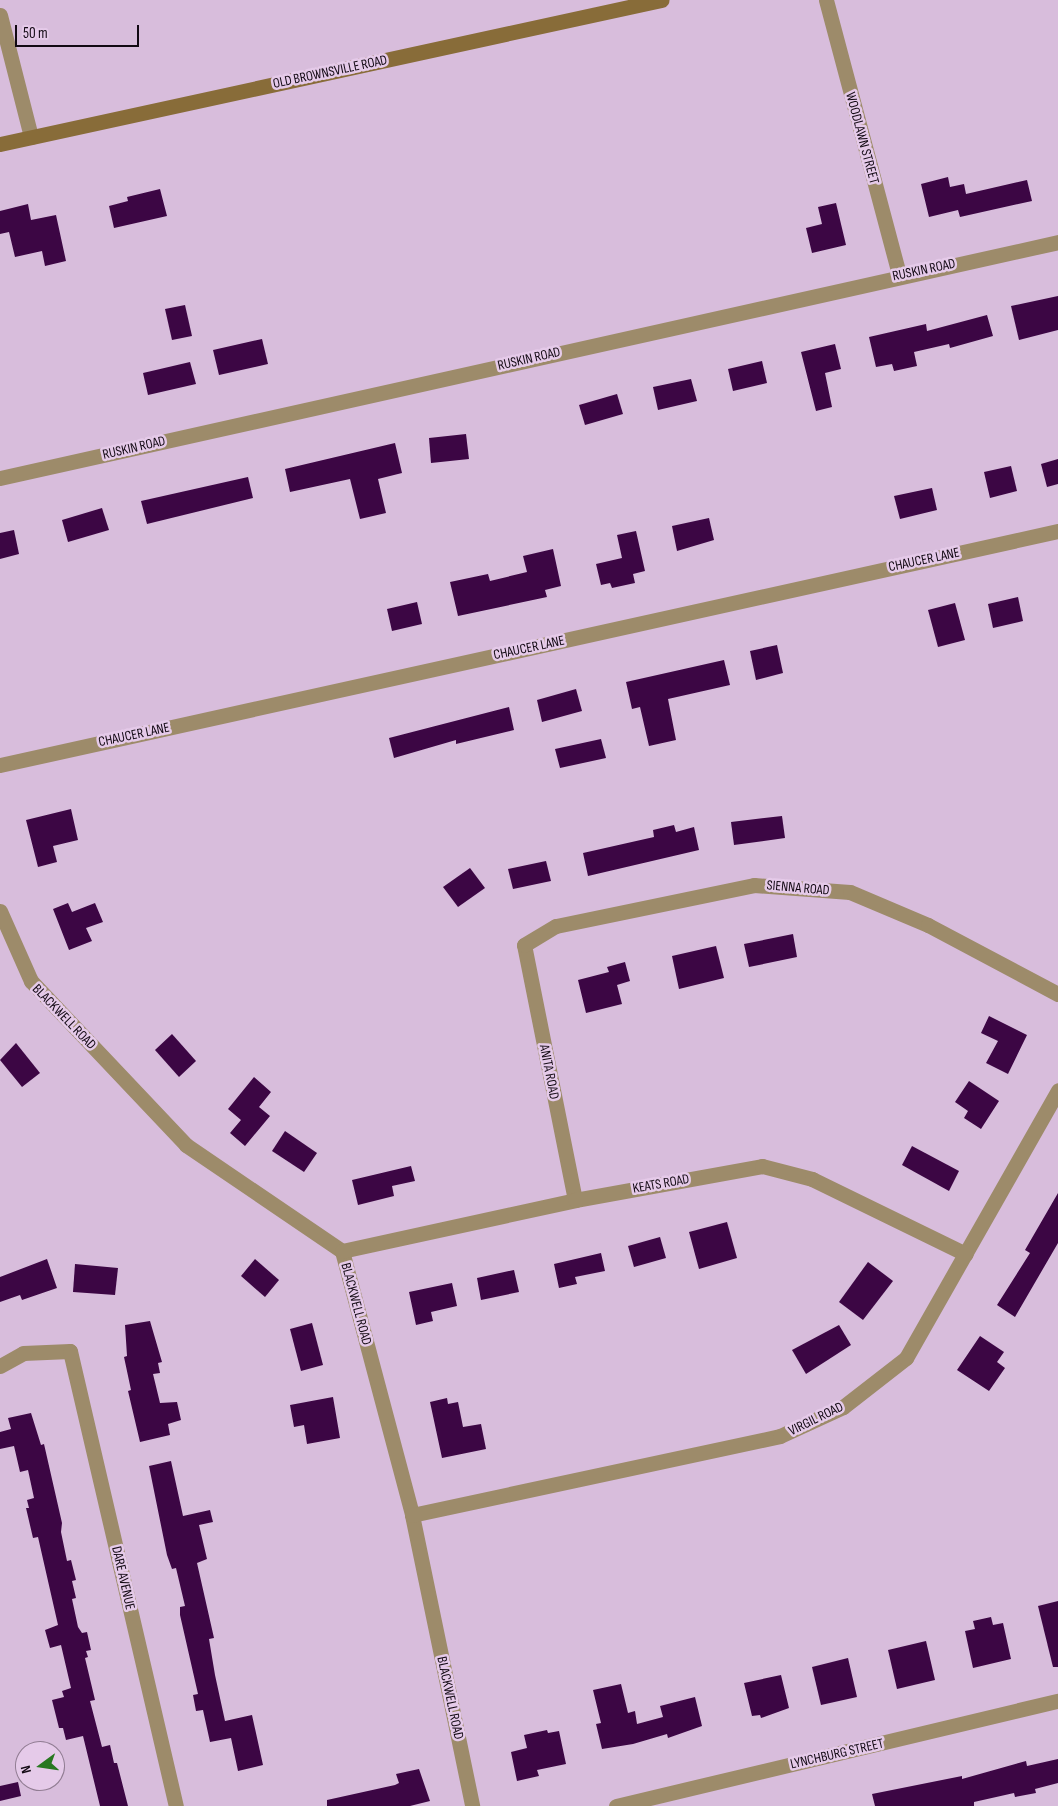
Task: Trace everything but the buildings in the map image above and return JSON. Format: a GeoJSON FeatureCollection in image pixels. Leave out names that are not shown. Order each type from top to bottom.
{"type":"FeatureCollection","features":[{"type":"Feature","properties":{"kind":"main road","name":"OLD BROWNSVILLE ROAD"},"geometry":{"type":"LineString","coordinates":[[0,144],[661,0]]}},
{"type":"Feature","properties":{"kind":"street","name":"WOODLAWN STREET"},"geometry":{"type":"LineString","coordinates":[[826,0],[899,275]]}},
{"type":"Feature","properties":{"kind":"street"},"geometry":{"type":"LineString","coordinates":[[0,15],[30,137]]}},
{"type":"Feature","properties":{"kind":"street","name":"RUSKIN ROAD"},"geometry":{"type":"LineString","coordinates":[[0,478],[899,275],[1058,242]]}},
{"type":"Feature","properties":{"kind":"street","name":"CHAUCER LANE"},"geometry":{"type":"LineString","coordinates":[[0,765],[1058,530]]}},
{"type":"Feature","properties":{"kind":"street","name":"SIENNA ROAD"},"geometry":{"type":"LineString","coordinates":[[524,945],[556,926],[754,885],[850,892],[928,925],[1058,994]]}},
{"type":"Feature","properties":{"kind":"street","name":"BLACKWELL ROAD"},"geometry":{"type":"LineString","coordinates":[[0,911],[31,982],[186,1144],[342,1250],[412,1515],[472,1806]]}},
{"type":"Feature","properties":{"kind":"street","name":"ANITA ROAD"},"geometry":{"type":"LineString","coordinates":[[524,945],[575,1200]]}},
{"type":"Feature","properties":{"kind":"street","name":"VIRGIL ROAD"},"geometry":{"type":"LineString","coordinates":[[412,1515],[780,1436],[843,1408],[906,1358],[1058,1090]]}},
{"type":"Feature","properties":{"kind":"street","name":"KEATS ROAD"},"geometry":{"type":"LineString","coordinates":[[342,1250],[575,1200],[762,1166],[812,1179],[966,1254]]}},
{"type":"Feature","properties":{"kind":"street","name":"DARE AVENUE"},"geometry":{"type":"LineString","coordinates":[[0,1366],[23,1353],[70,1351],[176,1806]]}},
{"type":"Feature","properties":{"kind":"street","name":"LYNCHBURG STREET"},"geometry":{"type":"LineString","coordinates":[[616,1806],[1058,1701]]}}]}
